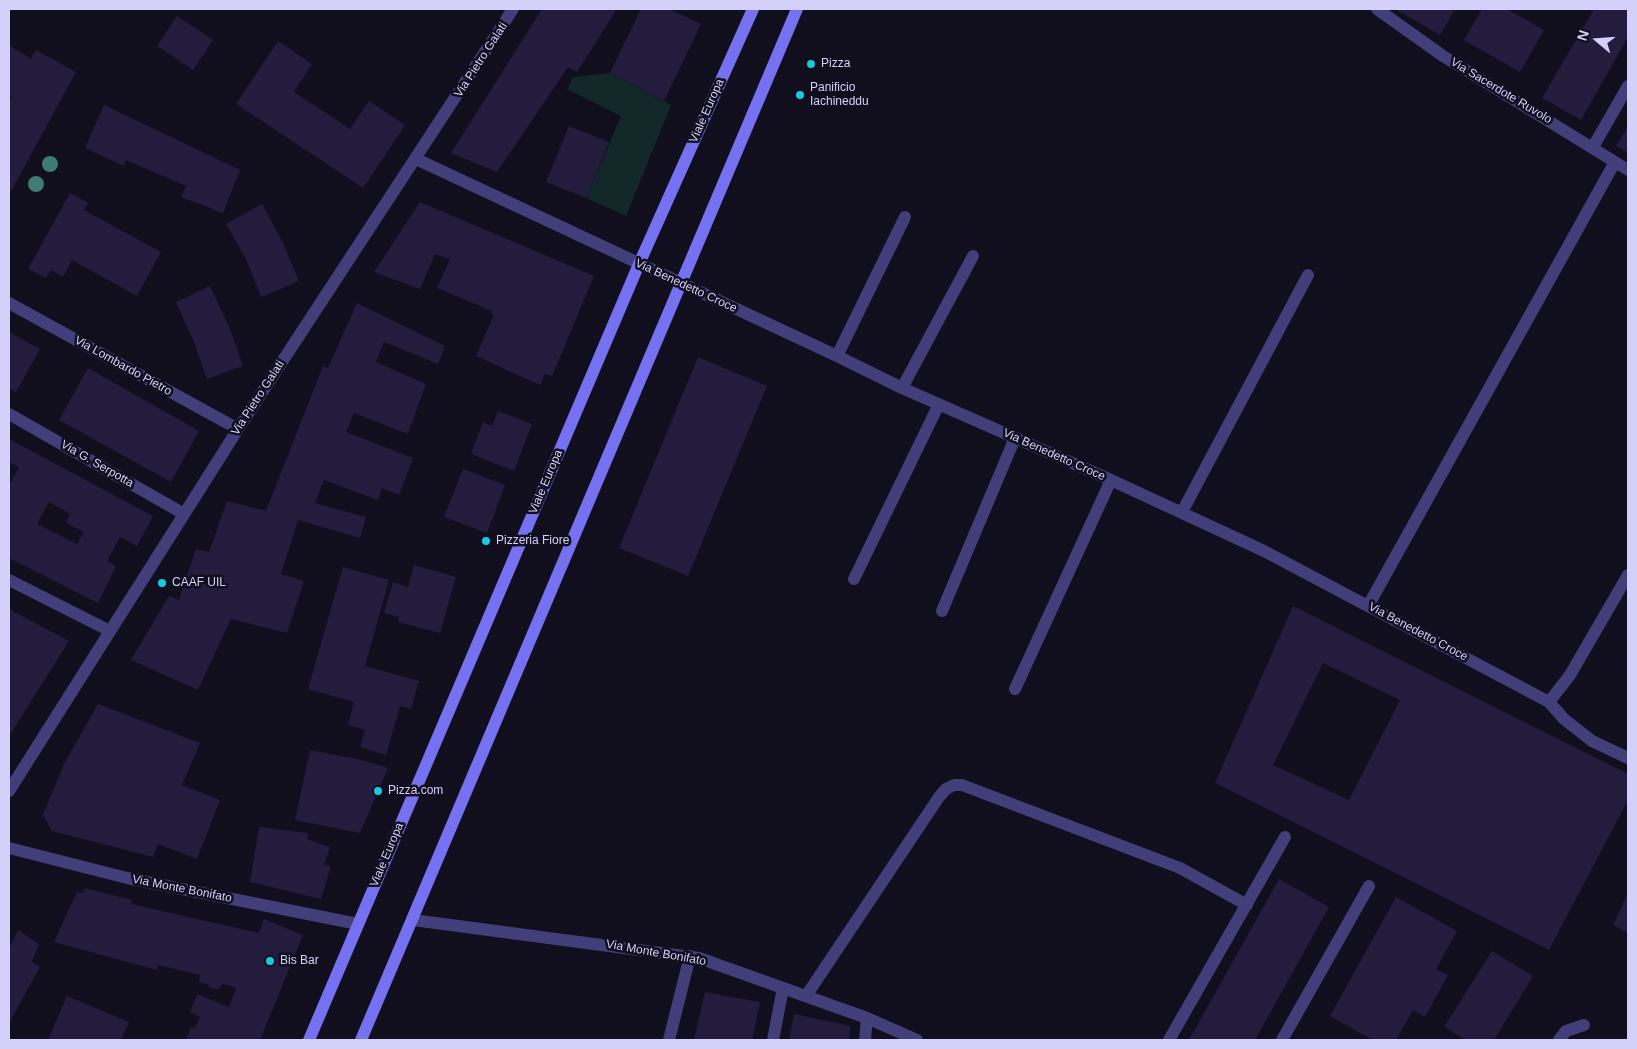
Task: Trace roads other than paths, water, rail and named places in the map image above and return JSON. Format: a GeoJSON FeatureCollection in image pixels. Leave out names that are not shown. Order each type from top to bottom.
{"type":"FeatureCollection","features":[{"type":"Feature","properties":{"kind":"street","name":"Via Pietro Galati"},"geometry":{"type":"LineString","coordinates":[[9,791],[238,429],[416,160],[513,9]]}},
{"type":"Feature","properties":{"kind":"street","name":"Viale Europa"},"geometry":{"type":"LineString","coordinates":[[309,1040],[639,264],[752,9]]}},
{"type":"Feature","properties":{"kind":"street"},"geometry":{"type":"LineString","coordinates":[[361,1040],[797,9]]}},
{"type":"Feature","properties":{"kind":"street","name":"Via Sacerdote Ruvolo"},"geometry":{"type":"LineString","coordinates":[[1377,9],[1443,56],[1628,170]]}},
{"type":"Feature","properties":{"kind":"street"},"geometry":{"type":"LineString","coordinates":[[1593,147],[1628,86]]}},
{"type":"Feature","properties":{"kind":"street","name":"Via Benedetto Croce"},"geometry":{"type":"LineString","coordinates":[[416,160],[902,388],[1111,480],[1264,551],[1549,702],[1564,719],[1592,740],[1628,758]]}},
{"type":"Feature","properties":{"kind":"street"},"geometry":{"type":"LineString","coordinates":[[1368,606],[1615,162]]}},
{"type":"Feature","properties":{"kind":"street"},"geometry":{"type":"LineString","coordinates":[[837,356],[905,217]]}},
{"type":"Feature","properties":{"kind":"street"},"geometry":{"type":"LineString","coordinates":[[902,388],[973,256]]}},
{"type":"Feature","properties":{"kind":"street"},"geometry":{"type":"LineString","coordinates":[[1182,512],[1308,275]]}},
{"type":"Feature","properties":{"kind":"street","name":"Via Lombardo Pietro"},"geometry":{"type":"LineString","coordinates":[[9,303],[238,429]]}},
{"type":"Feature","properties":{"kind":"street"},"geometry":{"type":"LineString","coordinates":[[854,580],[939,404]]}},
{"type":"Feature","properties":{"kind":"street","name":"Via G. Serpotta"},"geometry":{"type":"LineString","coordinates":[[9,414],[184,514]]}},
{"type":"Feature","properties":{"kind":"street"},"geometry":{"type":"LineString","coordinates":[[942,611],[1015,438]]}},
{"type":"Feature","properties":{"kind":"street"},"geometry":{"type":"LineString","coordinates":[[1015,690],[1111,480]]}},
{"type":"Feature","properties":{"kind":"street"},"geometry":{"type":"LineString","coordinates":[[1549,702],[1570,675],[1628,576]]}},
{"type":"Feature","properties":{"kind":"street"},"geometry":{"type":"LineString","coordinates":[[9,580],[110,631]]}},
{"type":"Feature","properties":{"kind":"street"},"geometry":{"type":"LineString","coordinates":[[806,996],[939,797],[946,789],[954,785],[962,785],[1180,868],[1247,905]]}},
{"type":"Feature","properties":{"kind":"street"},"geometry":{"type":"LineString","coordinates":[[1169,1040],[1285,837]]}},
{"type":"Feature","properties":{"kind":"street","name":"Via Monte Bonifato"},"geometry":{"type":"LineString","coordinates":[[9,848],[127,878],[358,924]]}},
{"type":"Feature","properties":{"kind":"street"},"geometry":{"type":"LineString","coordinates":[[1282,1040],[1369,886]]}},
{"type":"Feature","properties":{"kind":"street","name":"Via Monte Bonifato"},"geometry":{"type":"LineString","coordinates":[[413,920],[690,956],[867,1018],[916,1040]]}},
{"type":"Feature","properties":{"kind":"street"},"geometry":{"type":"LineString","coordinates":[[669,1040],[690,956]]}},
{"type":"Feature","properties":{"kind":"street"},"geometry":{"type":"LineString","coordinates":[[773,1040],[783,988]]}},
{"type":"Feature","properties":{"kind":"street"},"geometry":{"type":"LineString","coordinates":[[865,1040],[867,1018]]}},
{"type":"Feature","properties":{"kind":"street"},"geometry":{"type":"LineString","coordinates":[[1559,1040],[1566,1031],[1584,1025]]}},
{"type":"Feature","properties":{"kind":"place","name":"Pizza"},"geometry":{"type":"Point","coordinates":[811,64]}},
{"type":"Feature","properties":{"kind":"place","name":"Panificio Iachineddu"},"geometry":{"type":"Point","coordinates":[800,95]}},
{"type":"Feature","properties":{"kind":"place","name":"Pizzeria Fiore"},"geometry":{"type":"Point","coordinates":[486,541]}},
{"type":"Feature","properties":{"kind":"place","name":"CAAF UIL"},"geometry":{"type":"Point","coordinates":[162,583]}},
{"type":"Feature","properties":{"kind":"place","name":"Pizza.com"},"geometry":{"type":"Point","coordinates":[378,791]}},
{"type":"Feature","properties":{"kind":"place","name":"Bis Bar"},"geometry":{"type":"Point","coordinates":[270,961]}}]}
